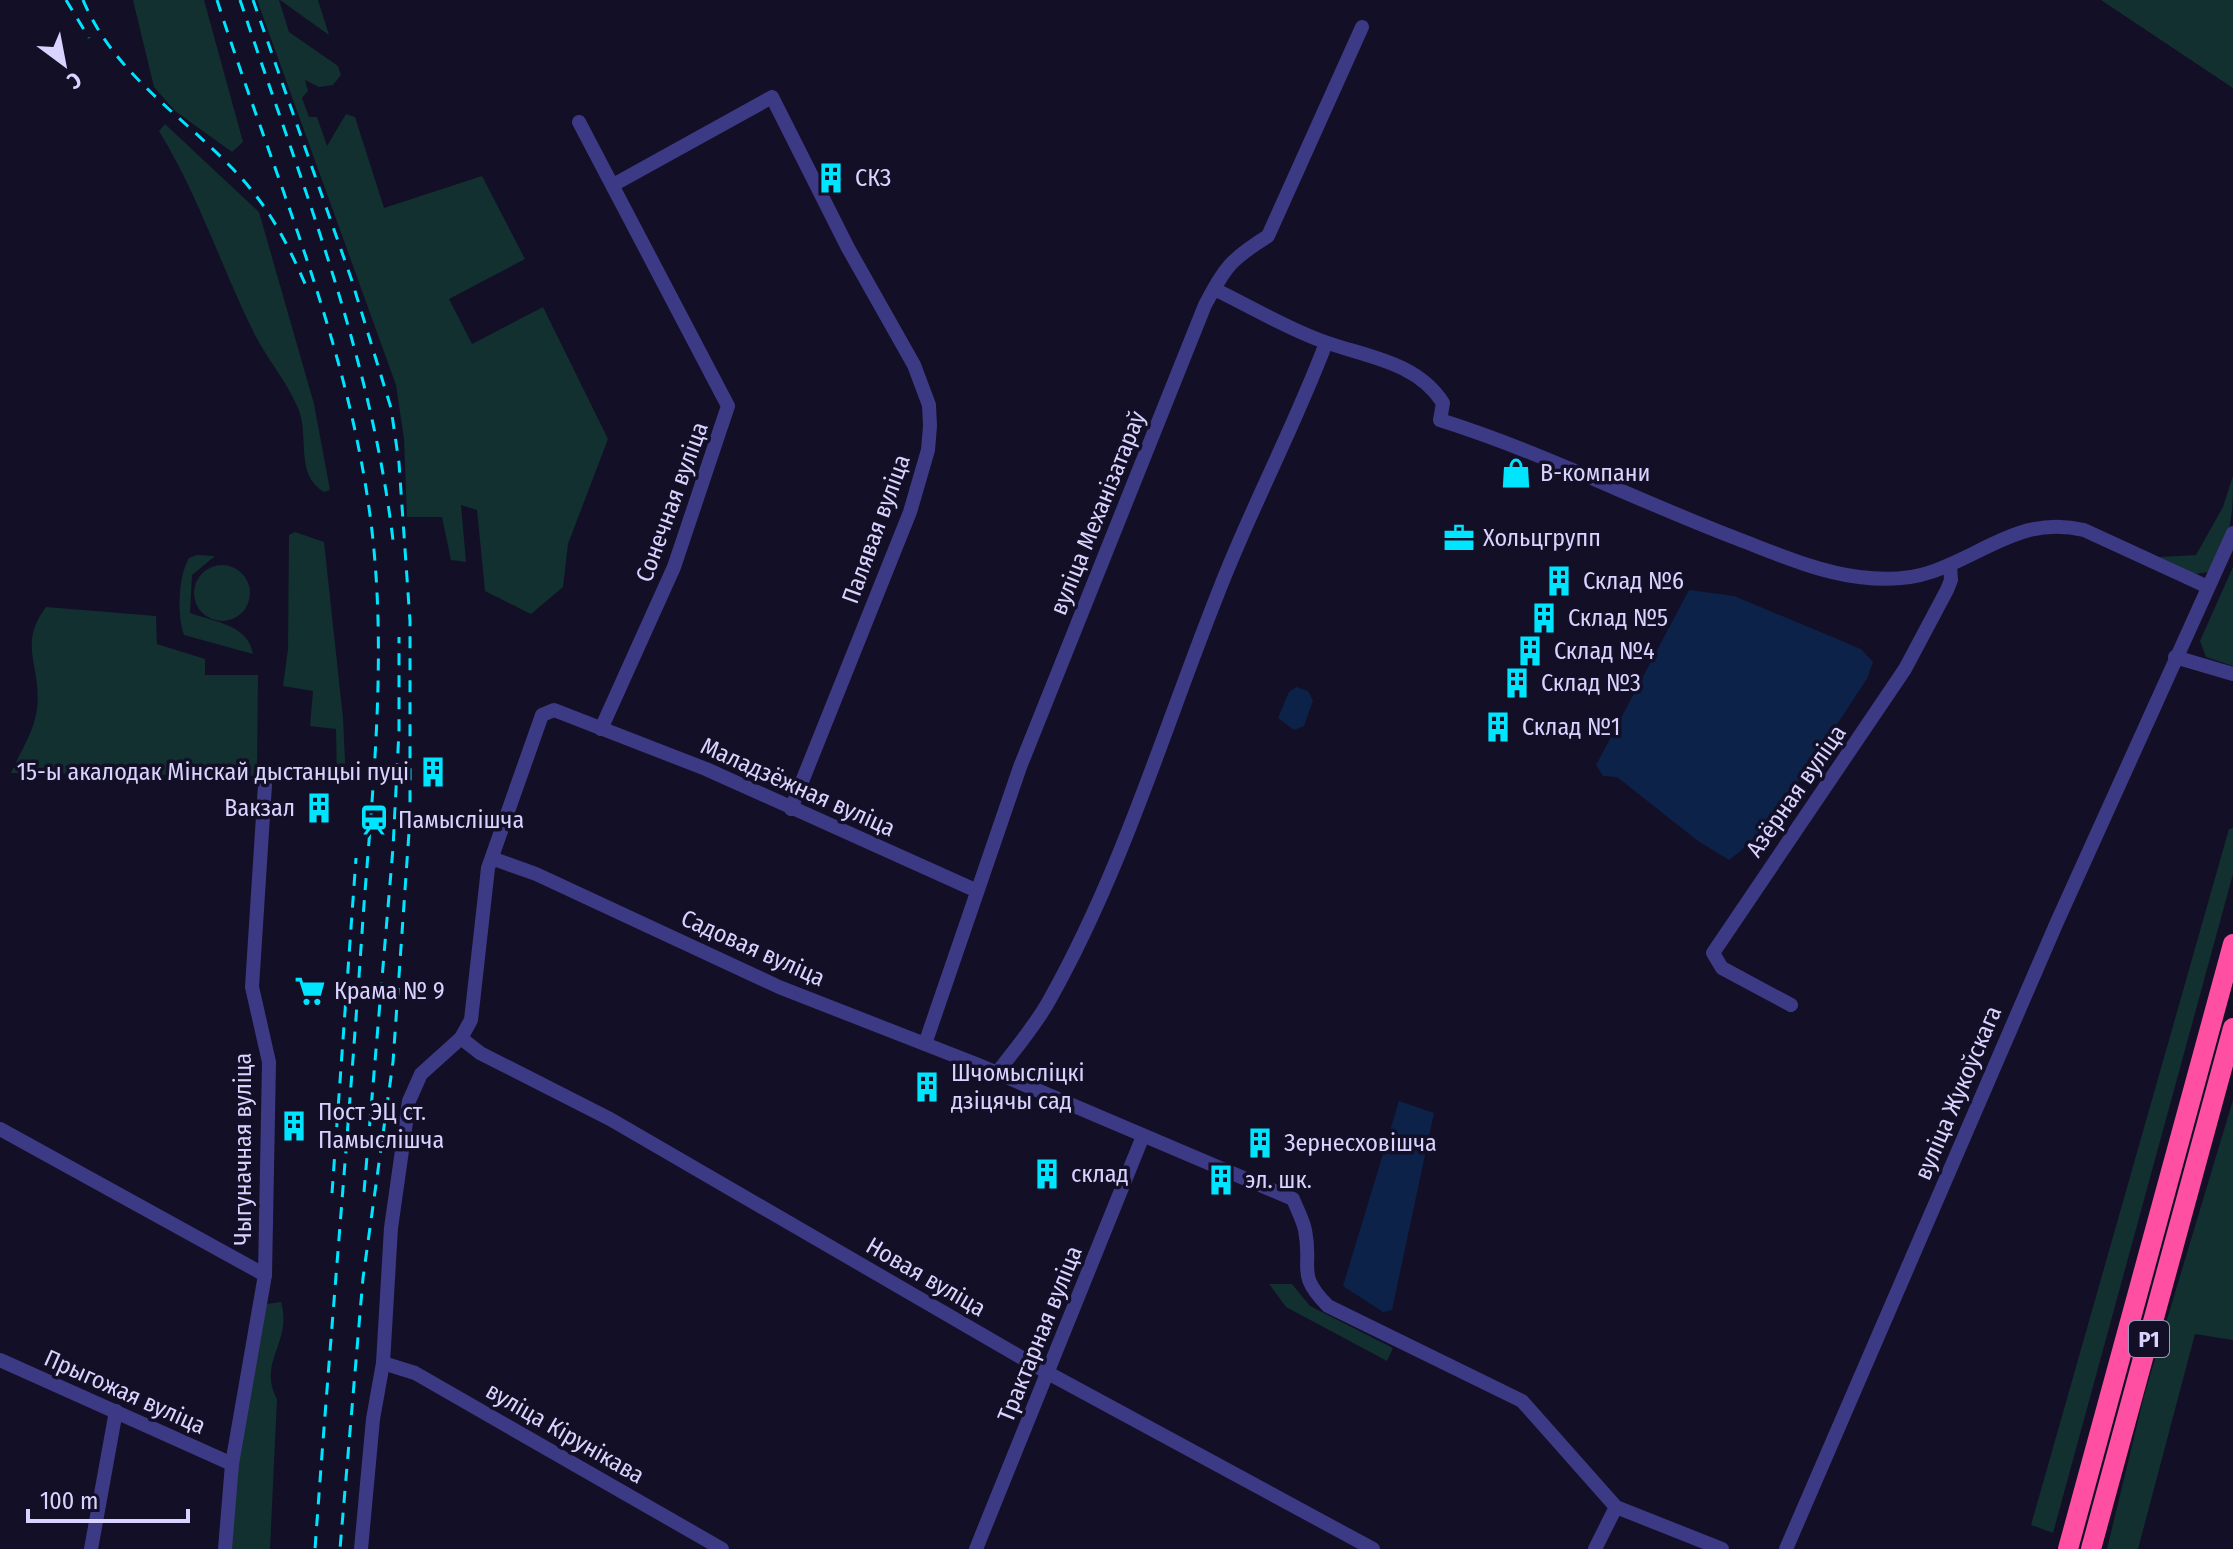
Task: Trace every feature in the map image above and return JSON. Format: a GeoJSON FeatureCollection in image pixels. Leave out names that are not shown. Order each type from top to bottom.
{"type":"FeatureCollection","features":[{"type":"Feature","properties":{"kind":"highway","name":"Р1"},"geometry":{"type":"LineString","coordinates":[[2068,1549],[2233,944]]}},
{"type":"Feature","properties":{"kind":"highway","name":"Р1"},"geometry":{"type":"LineString","coordinates":[[2091,1549],[2233,1028]]}},
{"type":"Feature","properties":{"kind":"street","name":"вуліца Механізатараў"},"geometry":{"type":"LineString","coordinates":[[925,1044],[947,988],[975,890],[1031,739],[1214,289],[1223,269],[1235,256],[1268,236],[1362,27]]}},
{"type":"Feature","properties":{"kind":"street","name":"Палявая вуліца"},"geometry":{"type":"LineString","coordinates":[[613,185],[772,97],[848,248],[914,365],[929,405],[928,450],[910,512],[791,809]]}},
{"type":"Feature","properties":{"kind":"street","name":"Сонечная вуліца"},"geometry":{"type":"LineString","coordinates":[[579,122],[728,406],[674,567],[601,729]]}},
{"type":"Feature","properties":{"kind":"street"},"geometry":{"type":"LineString","coordinates":[[1214,289],[1326,343],[1388,362],[1432,385],[1443,403],[1440,420],[1780,555],[1824,569],[1881,579],[1907,578],[1950,565],[2028,529],[2064,524],[2084,530],[2208,587]]}},
{"type":"Feature","properties":{"kind":"street"},"geometry":{"type":"LineString","coordinates":[[997,1073],[1049,1001],[1085,927],[1154,771],[1222,581],[1301,410],[1326,343]]}},
{"type":"Feature","properties":{"kind":"street","name":"вуліца Жукоўскага"},"geometry":{"type":"LineString","coordinates":[[1786,1549],[2046,945],[2233,533]]}},
{"type":"Feature","properties":{"kind":"street","name":"Азёрная вуліца"},"geometry":{"type":"LineString","coordinates":[[1791,1005],[1722,968],[1713,953],[1905,669],[1947,590],[1951,580],[1950,565]]}},
{"type":"Feature","properties":{"kind":"street"},"geometry":{"type":"LineString","coordinates":[[2175,657],[2233,674]]}},
{"type":"Feature","properties":{"kind":"street","name":"Маладзёжная вуліца"},"geometry":{"type":"LineString","coordinates":[[494,859],[539,719],[545,712],[554,710],[706,769],[975,890]]}},
{"type":"Feature","properties":{"kind":"street","name":"Чыгуначная вуліца"},"geometry":{"type":"LineString","coordinates":[[225,1549],[232,1464],[265,1275],[269,1062],[252,987],[265,785]]}},
{"type":"Feature","properties":{"kind":"street"},"geometry":{"type":"LineString","coordinates":[[361,1549],[373,1419],[383,1363],[391,1228],[409,1101],[421,1074],[461,1038],[471,1020],[485,886],[488,868],[494,859]]}},
{"type":"Feature","properties":{"kind":"street","name":"Садовая вуліца"},"geometry":{"type":"LineString","coordinates":[[494,859],[536,874],[779,987],[997,1073],[1293,1199],[1305,1230],[1305,1272],[1312,1290],[1328,1306],[1522,1401],[1616,1507]]}},
{"type":"Feature","properties":{"kind":"street","name":"Новая вуліца"},"geometry":{"type":"LineString","coordinates":[[461,1038],[480,1053],[610,1119],[1048,1373],[1373,1549]]}},
{"type":"Feature","properties":{"kind":"street"},"geometry":{"type":"LineString","coordinates":[[0,1129],[265,1275]]}},
{"type":"Feature","properties":{"kind":"street","name":"Трактарная вуліца"},"geometry":{"type":"LineString","coordinates":[[976,1549],[1143,1136]]}},
{"type":"Feature","properties":{"kind":"street","name":"Прыгожая вуліца"},"geometry":{"type":"LineString","coordinates":[[0,1360],[232,1464]]}},
{"type":"Feature","properties":{"kind":"street","name":"вуліца Кірунікава"},"geometry":{"type":"LineString","coordinates":[[383,1363],[415,1373],[722,1549]]}},
{"type":"Feature","properties":{"kind":"street"},"geometry":{"type":"LineString","coordinates":[[91,1549],[116,1411]]}},
{"type":"Feature","properties":{"kind":"street"},"geometry":{"type":"LineString","coordinates":[[1595,1549],[1616,1507],[1722,1549]]}},
{"type":"Feature","properties":{"kind":"green space"},"geometry":{"type":"Polygon","coordinates":[[[133,0],[204,0],[243,142],[232,152],[175,111],[154,87],[133,0]]]}},
{"type":"Feature","properties":{"kind":"green space"},"geometry":{"type":"Polygon","coordinates":[[[257,0],[279,0],[289,32],[338,66],[341,75],[333,85],[319,87],[305,80],[308,91],[302,98],[309,117],[317,117],[327,146],[346,114],[355,117],[384,208],[482,176],[525,259],[449,299],[472,344],[543,307],[608,439],[568,544],[563,587],[531,614],[485,591],[477,510],[461,505],[466,562],[451,560],[442,517],[407,517],[404,439],[396,385],[257,0]]]}},
{"type":"Feature","properties":{"kind":"green space"},"geometry":{"type":"Polygon","coordinates":[[[280,0],[318,0],[329,35],[280,0]]]}},
{"type":"Feature","properties":{"kind":"green space"},"geometry":{"type":"Polygon","coordinates":[[[2101,0],[2233,0],[2233,88],[2101,0]]]}},
{"type":"Feature","properties":{"kind":"green space"},"geometry":{"type":"Polygon","coordinates":[[[165,124],[259,212],[314,404],[330,490],[324,492],[309,475],[298,408],[255,335],[198,206],[159,131],[165,124]]]}},
{"type":"Feature","properties":{"kind":"green space"},"geometry":{"type":"Polygon","coordinates":[[[2233,476],[2230,527],[2208,572],[2195,574],[2159,557],[2196,555],[2223,507],[2233,476]]]}},
{"type":"Feature","properties":{"kind":"green space"},"geometry":{"type":"Polygon","coordinates":[[[295,532],[324,542],[343,718],[346,782],[337,783],[336,729],[310,726],[313,691],[283,686],[288,649],[289,535],[295,532]]]}},
{"type":"Feature","properties":{"kind":"green space"},"geometry":{"type":"Polygon","coordinates":[[[215,556],[192,575],[190,613],[237,630],[250,644],[253,654],[184,635],[180,617],[181,585],[189,558],[215,556]]]}},
{"type":"Feature","properties":{"kind":"green space"},"geometry":{"type":"Polygon","coordinates":[[[222,565],[242,573],[250,593],[242,613],[222,621],[202,613],[194,593],[202,573],[222,565]]]}},
{"type":"Feature","properties":{"kind":"green space"},"geometry":{"type":"Polygon","coordinates":[[[2233,567],[2233,666],[2206,657],[2200,641],[2233,567]]]}},
{"type":"Feature","properties":{"kind":"green space"},"geometry":{"type":"Polygon","coordinates":[[[46,607],[156,616],[157,644],[205,659],[205,675],[258,675],[257,776],[11,773],[30,734],[37,709],[33,633],[46,607]]]}},
{"type":"Feature","properties":{"kind":"green space"},"geometry":{"type":"Polygon","coordinates":[[[2233,828],[2233,874],[2053,1533],[2031,1525],[2229,829],[2233,828]]]}},
{"type":"Feature","properties":{"kind":"green space"},"geometry":{"type":"Polygon","coordinates":[[[2233,1100],[2233,1340],[2195,1334],[2138,1549],[2107,1549],[2144,1396],[2233,1100]]]}},
{"type":"Feature","properties":{"kind":"green space"},"geometry":{"type":"Polygon","coordinates":[[[1269,1284],[1292,1284],[1310,1306],[1393,1348],[1387,1361],[1286,1307],[1269,1284]]]}},
{"type":"Feature","properties":{"kind":"green space"},"geometry":{"type":"Polygon","coordinates":[[[281,1302],[283,1329],[271,1374],[277,1399],[270,1549],[231,1549],[238,1456],[252,1364],[267,1304],[281,1302]]]}},
{"type":"Feature","properties":{"kind":"water"},"geometry":{"type":"Polygon","coordinates":[[[1689,590],[1734,596],[1861,649],[1873,662],[1867,679],[1784,802],[1765,826],[1729,860],[1698,841],[1617,777],[1603,776],[1596,765],[1689,590]]]}},
{"type":"Feature","properties":{"kind":"water"},"geometry":{"type":"Polygon","coordinates":[[[1296,687],[1308,691],[1313,701],[1304,726],[1294,730],[1278,718],[1289,692],[1296,687]]]}},
{"type":"Feature","properties":{"kind":"water"},"geometry":{"type":"Polygon","coordinates":[[[1399,1101],[1434,1113],[1392,1310],[1383,1312],[1343,1286],[1399,1101]]]}},
{"type":"Feature","properties":{"kind":"railway"},"geometry":{"type":"LineString","coordinates":[[66,0],[89,38]]}},
{"type":"Feature","properties":{"kind":"railway"},"geometry":{"type":"LineString","coordinates":[[83,0],[111,49],[129,70],[212,148],[256,196],[283,238],[306,286]]}},
{"type":"Feature","properties":{"kind":"railway"},"geometry":{"type":"LineString","coordinates":[[217,0],[326,318],[359,448],[375,565],[378,666],[374,767],[315,1549]]}},
{"type":"Feature","properties":{"kind":"railway"},"geometry":{"type":"LineString","coordinates":[[240,0],[310,203],[352,339],[370,408],[394,549]]}},
{"type":"Feature","properties":{"kind":"railway"},"geometry":{"type":"LineString","coordinates":[[253,0],[351,278],[391,408],[399,463],[410,621],[410,818],[393,1062],[363,1278],[340,1549]]}},
{"type":"Feature","properties":{"kind":"railway"},"geometry":{"type":"LineString","coordinates":[[364,1192],[393,848],[399,731],[399,637]]}},
{"type":"Feature","properties":{"kind":"railway"},"geometry":{"type":"LineString","coordinates":[[332,1193],[356,858]]}},
{"type":"Feature","properties":{"kind":"place","name":"СКЗ"},"geometry":{"type":"Point","coordinates":[831,178]}},
{"type":"Feature","properties":{"kind":"place","name":"В-компани"},"geometry":{"type":"Point","coordinates":[1516,473]}},
{"type":"Feature","properties":{"kind":"place","name":"Хольцгрупп"},"geometry":{"type":"Point","coordinates":[1459,538]}},
{"type":"Feature","properties":{"kind":"place","name":"Склад №6"},"geometry":{"type":"Point","coordinates":[1559,581]}},
{"type":"Feature","properties":{"kind":"place","name":"Склад №5"},"geometry":{"type":"Point","coordinates":[1544,618]}},
{"type":"Feature","properties":{"kind":"place","name":"Склад №4"},"geometry":{"type":"Point","coordinates":[1530,651]}},
{"type":"Feature","properties":{"kind":"place","name":"Склад №3"},"geometry":{"type":"Point","coordinates":[1517,683]}},
{"type":"Feature","properties":{"kind":"place","name":"Склад №1"},"geometry":{"type":"Point","coordinates":[1498,727]}},
{"type":"Feature","properties":{"kind":"place","name":"15-ы акалодак Мінскай дыстанцыі пуці"},"geometry":{"type":"Point","coordinates":[433,772]}},
{"type":"Feature","properties":{"kind":"place","name":"Вакзал"},"geometry":{"type":"Point","coordinates":[319,808]}},
{"type":"Feature","properties":{"kind":"place","name":"Памыслішча"},"geometry":{"type":"Point","coordinates":[374,820]}},
{"type":"Feature","properties":{"kind":"place","name":"Крама № 9"},"geometry":{"type":"Point","coordinates":[310,991]}},
{"type":"Feature","properties":{"kind":"place","name":"Шчомысліцкі дзіцячы сад"},"geometry":{"type":"Point","coordinates":[927,1087]}},
{"type":"Feature","properties":{"kind":"place","name":"Пост ЭЦ ст. Памыслішча"},"geometry":{"type":"Point","coordinates":[294,1126]}},
{"type":"Feature","properties":{"kind":"place","name":"Зернесховішча"},"geometry":{"type":"Point","coordinates":[1260,1143]}},
{"type":"Feature","properties":{"kind":"place","name":"склад"},"geometry":{"type":"Point","coordinates":[1047,1174]}},
{"type":"Feature","properties":{"kind":"place","name":"эл. шк."},"geometry":{"type":"Point","coordinates":[1221,1180]}}]}
